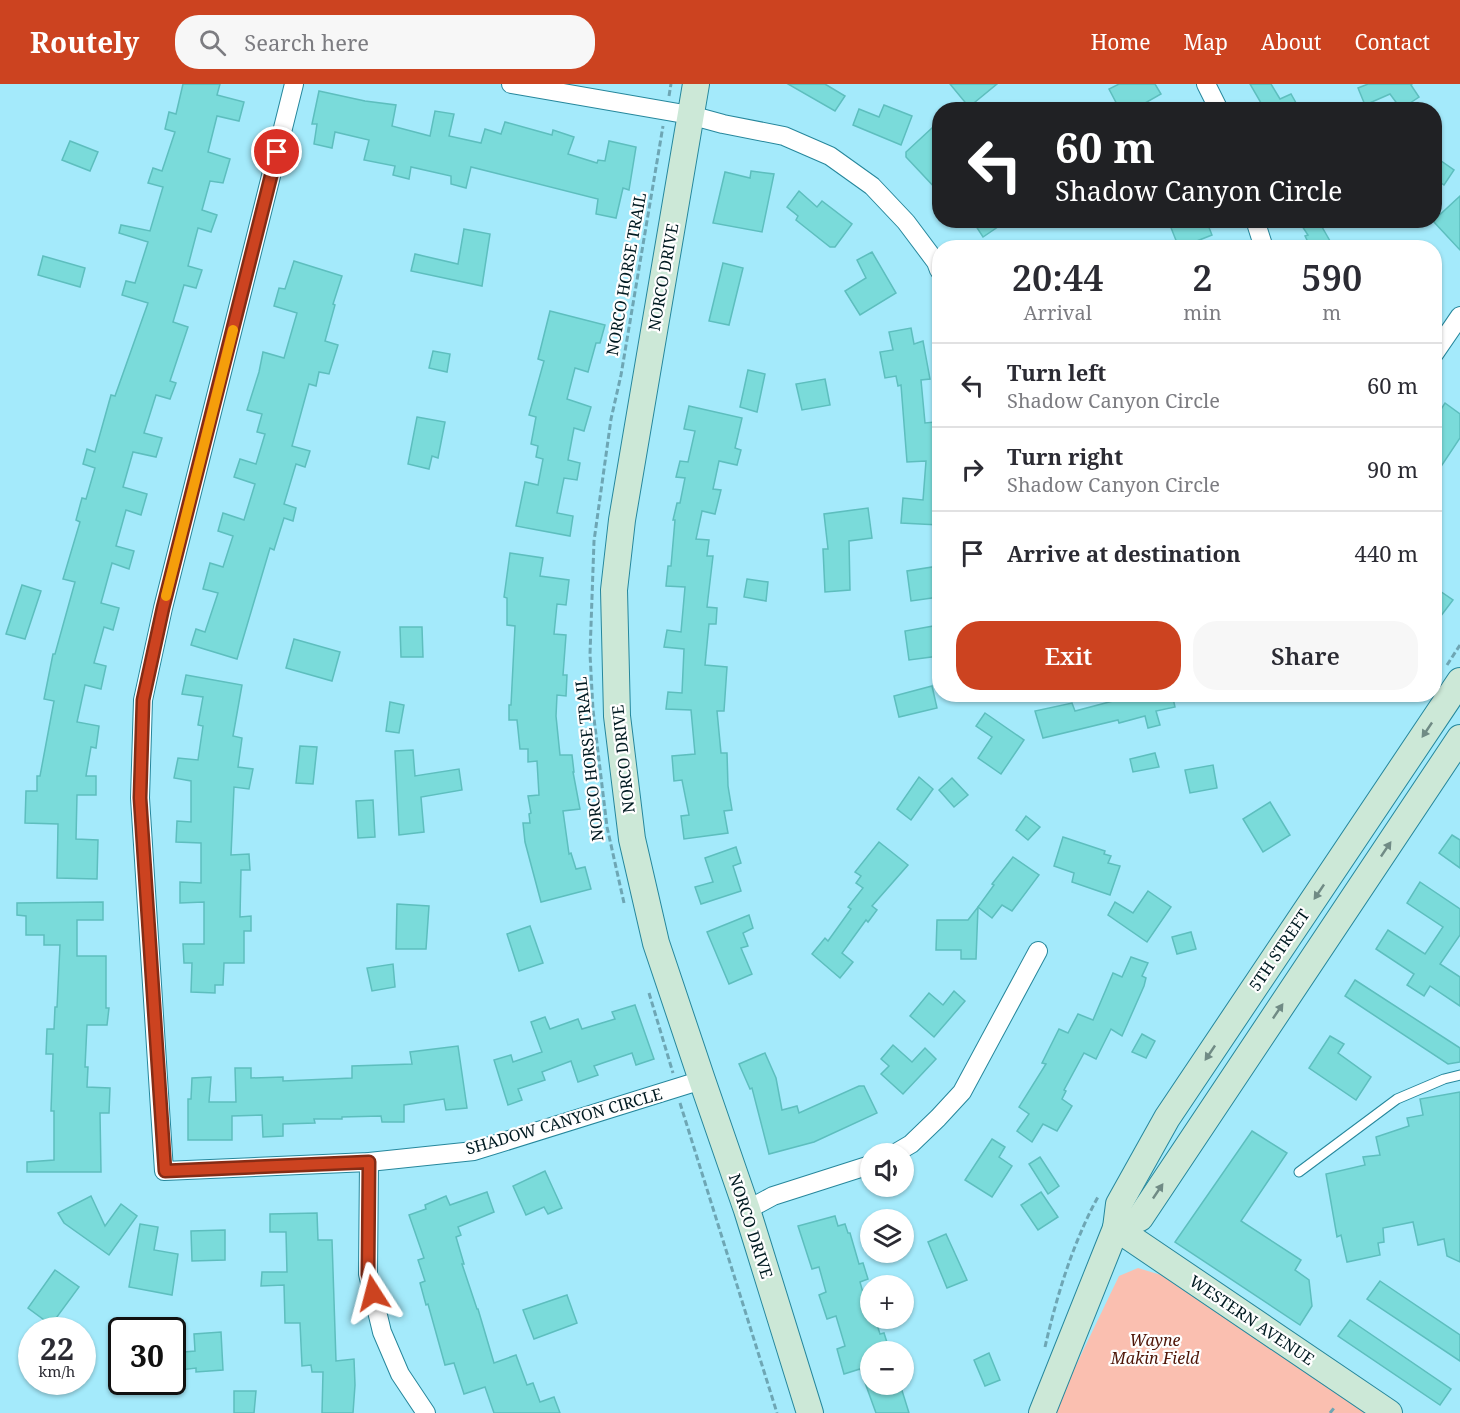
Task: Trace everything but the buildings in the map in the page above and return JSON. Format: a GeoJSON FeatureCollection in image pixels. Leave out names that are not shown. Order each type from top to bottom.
{"type":"FeatureCollection","features":[{"type":"Feature","properties":{"kind":"street","name":"SHADOW CANYON CIRCLE"},"geometry":{"type":"LineString","coordinates":[[294,84],[163,608],[143,700],[140,798],[165,1171],[369,1162],[474,1150],[702,1080]]}},
{"type":"Feature","properties":{"kind":"street"},"geometry":{"type":"LineString","coordinates":[[511,84],[679,113],[784,136],[831,156],[872,186],[906,222],[932,257]]}},
{"type":"Feature","properties":{"kind":"street","name":"NORCO DRIVE"},"geometry":{"type":"LineString","coordinates":[[696,84],[679,113],[622,520],[614,590],[617,716],[632,839],[656,943],[747,1210],[810,1413]]}},
{"type":"Feature","properties":{"kind":"street"},"geometry":{"type":"LineString","coordinates":[[1206,84],[1215,102]]}},
{"type":"Feature","properties":{"kind":"street"},"geometry":{"type":"LineString","coordinates":[[1442,342],[1460,316]]}},
{"type":"Feature","properties":{"kind":"street","name":"5TH STREET"},"geometry":{"type":"LineString","coordinates":[[1042,1413],[1116,1228],[1119,1204],[1167,1118],[1460,681]]}},
{"type":"Feature","properties":{"kind":"street","name":"5TH STREET"},"geometry":{"type":"LineString","coordinates":[[1116,1228],[1140,1218],[1460,738]]}},
{"type":"Feature","properties":{"kind":"street"},"geometry":{"type":"LineString","coordinates":[[912,1143],[962,1092],[1038,951]]}},
{"type":"Feature","properties":{"kind":"street"},"geometry":{"type":"LineString","coordinates":[[369,1162],[368,1274],[382,1332],[400,1374],[426,1413]]}},
{"type":"Feature","properties":{"kind":"street"},"geometry":{"type":"LineString","coordinates":[[747,1210],[774,1196],[860,1168]]}},
{"type":"Feature","properties":{"kind":"street","name":"WESTERN AVENUE"},"geometry":{"type":"LineString","coordinates":[[1116,1228],[1389,1413]]}},
{"type":"Feature","properties":{"kind":"lane"},"geometry":{"type":"LineString","coordinates":[[1299,1172],[1397,1099],[1444,1079],[1460,1076]]}},
{"type":"Feature","properties":{"kind":"path","name":"NORCO HORSE TRAIL"},"geometry":{"type":"LineString","coordinates":[[624,904],[607,827],[592,710],[594,541],[611,419],[621,375],[660,140],[679,113],[671,84]]}},
{"type":"Feature","properties":{"kind":"path"},"geometry":{"type":"LineString","coordinates":[[647,986],[676,1088],[777,1413]]}},
{"type":"Feature","properties":{"kind":"path"},"geometry":{"type":"LineString","coordinates":[[1330,1413],[1334,1408]]}},
{"type":"Feature","properties":{"kind":"green space","name":"Wayne Makin Field"},"geometry":{"type":"Polygon","coordinates":[[[1138,1268],[1161,1275],[1366,1413],[1053,1413],[1119,1276],[1138,1268]]]}},
{"type":"Feature","properties":{"kind":"slow traffic"},"geometry":{"type":"LineString","coordinates":[[166,596],[233,330]]}},
{"type":"Feature","properties":{"kind":"route"},"geometry":{"type":"LineString","coordinates":[[277,152],[163,608],[143,700],[140,798],[165,1171],[369,1162],[368,1274],[373,1293]]}}]}
